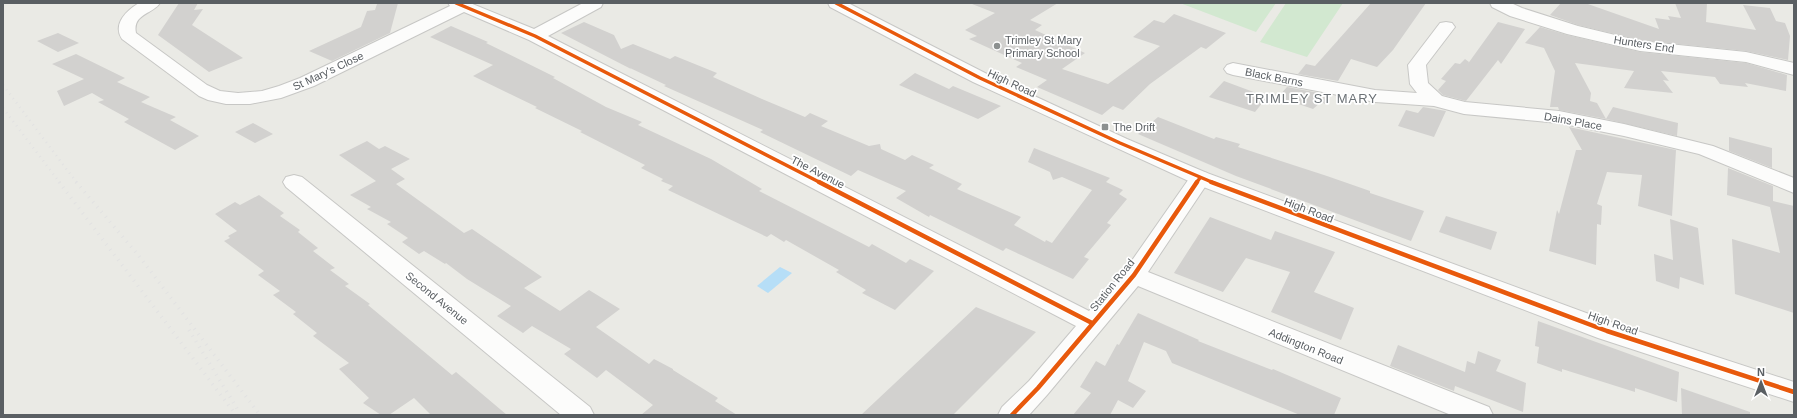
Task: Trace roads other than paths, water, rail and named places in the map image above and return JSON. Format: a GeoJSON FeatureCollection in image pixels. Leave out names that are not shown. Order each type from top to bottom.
{"type":"FeatureCollection","features":[{"type":"Feature","properties":{"kind":"street","name":"St Mary's Close"},"geometry":{"type":"LineString","coordinates":[[152,3],[133,15],[125,28],[128,35],[200,88],[215,96],[228,98],[265,96],[286,91],[307,82],[460,5],[535,36]]}},
{"type":"Feature","properties":{"kind":"street"},"geometry":{"type":"LineString","coordinates":[[535,36],[595,3]]}},
{"type":"Feature","properties":{"kind":"street","name":"High Road"},"geometry":{"type":"LineString","coordinates":[[836,3],[980,78],[1120,143],[1200,178],[1607,331],[1794,392]]}},
{"type":"Feature","properties":{"kind":"street","name":"Hunters End"},"geometry":{"type":"LineString","coordinates":[[1498,3],[1516,12],[1573,30],[1640,46],[1746,57],[1794,69]]}},
{"type":"Feature","properties":{"kind":"street","name":"Dains Place"},"geometry":{"type":"LineString","coordinates":[[1446,27],[1416,65],[1419,84],[1435,100],[1464,108],[1559,117],[1624,130],[1706,150],[1794,186]]}},
{"type":"Feature","properties":{"kind":"street","name":"The Avenue"},"geometry":{"type":"LineString","coordinates":[[535,36],[1092,323]]}},
{"type":"Feature","properties":{"kind":"street","name":"Black Barns"},"geometry":{"type":"LineString","coordinates":[[1233,69],[1375,96],[1435,100]]}},
{"type":"Feature","properties":{"kind":"street","name":"Station Road"},"geometry":{"type":"LineString","coordinates":[[1012,415],[1038,388],[1134,275],[1200,178]]}},
{"type":"Feature","properties":{"kind":"street","name":"Second Avenue"},"geometry":{"type":"LineString","coordinates":[[294,182],[580,415]]}},
{"type":"Feature","properties":{"kind":"street","name":"Addington Road"},"geometry":{"type":"LineString","coordinates":[[1134,275],[1479,415]]}},
{"type":"Feature","properties":{"kind":"water"},"geometry":{"type":"Polygon","coordinates":[[[780,267],[792,273],[768,293],[757,286],[780,267]]]}},
{"type":"Feature","properties":{"kind":"railway"},"geometry":{"type":"LineString","coordinates":[[3,85],[77,183]]}},
{"type":"Feature","properties":{"kind":"railway"},"geometry":{"type":"LineString","coordinates":[[3,108],[60,183]]}},
{"type":"Feature","properties":{"kind":"railway"},"geometry":{"type":"LineString","coordinates":[[59,182],[236,415]]}},
{"type":"Feature","properties":{"kind":"railway"},"geometry":{"type":"LineString","coordinates":[[76,182],[139,256],[260,415]]}},
{"type":"Feature","properties":{"kind":"railway"},"geometry":{"type":"LineString","coordinates":[[189,330],[238,410]]}},
{"type":"Feature","properties":{"kind":"place","name":"Trimley St Mary Primary School"},"geometry":{"type":"Point","coordinates":[997,46]}},
{"type":"Feature","properties":{"kind":"place","name":"The Drift"},"geometry":{"type":"Point","coordinates":[1105,127]}},
{"type":"Feature","properties":{"kind":"district","name":"TRIMLEY ST MARY"},"geometry":{"type":"Point","coordinates":[1312,98]}}]}
